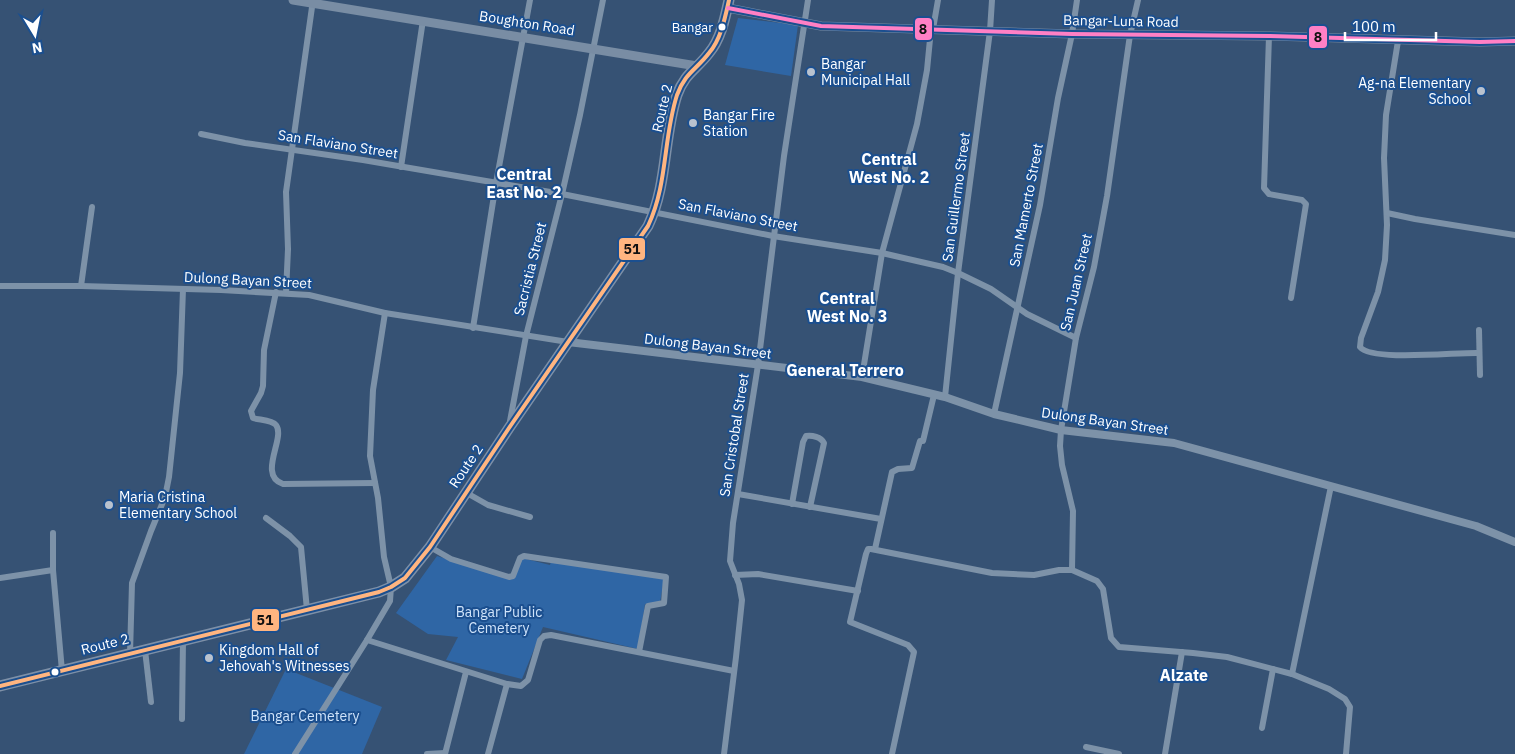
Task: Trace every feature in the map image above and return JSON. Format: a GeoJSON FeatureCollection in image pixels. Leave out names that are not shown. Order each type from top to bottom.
{"type":"FeatureCollection","features":[{"type":"Feature","properties":{"kind":"highway","name":"Route 2"},"geometry":{"type":"LineString","coordinates":[[0,686],[379,592],[405,578],[430,547],[465,492],[641,238],[655,212],[663,182],[678,94],[686,76],[716,43],[728,4]]}},
{"type":"Feature","properties":{"kind":"main road","name":"Boughton Road"},"geometry":{"type":"LineString","coordinates":[[293,0],[312,1],[697,66]]}},
{"type":"Feature","properties":{"kind":"main road","name":"Bangar-Luna Road"},"geometry":{"type":"LineString","coordinates":[[728,4],[804,24],[821,26],[1072,34],[1269,36],[1398,41],[1515,42]]}},
{"type":"Feature","properties":{"kind":"street"},"geometry":{"type":"LineString","coordinates":[[473,328],[496,183],[525,36],[530,0]]}},
{"type":"Feature","properties":{"kind":"street","name":"Sacristia Street"},"geometry":{"type":"LineString","coordinates":[[509,428],[526,336],[562,194],[603,0]]}},
{"type":"Feature","properties":{"kind":"street","name":"San Cristobal Street"},"geometry":{"type":"LineString","coordinates":[[724,754],[742,600],[740,584],[731,567],[730,553],[758,365],[773,236],[808,0]]}},
{"type":"Feature","properties":{"kind":"street"},"geometry":{"type":"LineString","coordinates":[[862,377],[882,253],[916,124],[938,0]]}},
{"type":"Feature","properties":{"kind":"street","name":"San Guillermo Street"},"geometry":{"type":"LineString","coordinates":[[945,397],[958,272],[990,31],[992,0]]}},
{"type":"Feature","properties":{"kind":"street","name":"San Mamerto Street"},"geometry":{"type":"LineString","coordinates":[[994,414],[1040,205],[1077,0]]}},
{"type":"Feature","properties":{"kind":"street","name":"San Juan Street"},"geometry":{"type":"LineString","coordinates":[[1072,570],[1073,511],[1062,465],[1061,430],[1076,338],[1094,267],[1107,196],[1130,35],[1138,0]]}},
{"type":"Feature","properties":{"kind":"street"},"geometry":{"type":"LineString","coordinates":[[286,293],[288,249],[286,192],[312,1]]}},
{"type":"Feature","properties":{"kind":"street"},"geometry":{"type":"LineString","coordinates":[[401,167],[423,20]]}},
{"type":"Feature","properties":{"kind":"street"},"geometry":{"type":"LineString","coordinates":[[1269,36],[1264,188],[1269,194],[1302,200],[1306,204],[1291,298]]}},
{"type":"Feature","properties":{"kind":"street"},"geometry":{"type":"LineString","coordinates":[[1398,41],[1386,115],[1384,158],[1387,213],[1384,260],[1378,292],[1361,338],[1361,349],[1368,352],[1424,356],[1464,352],[1479,353]]}},
{"type":"Feature","properties":{"kind":"street","name":"San Flaviano Street"},"geometry":{"type":"LineString","coordinates":[[200,134],[245,143],[292,149],[562,194],[773,236],[882,253],[943,267],[958,272],[991,289],[1018,308],[1056,330],[1076,338]]}},
{"type":"Feature","properties":{"kind":"street"},"geometry":{"type":"LineString","coordinates":[[81,286],[92,207]]}},
{"type":"Feature","properties":{"kind":"street"},"geometry":{"type":"LineString","coordinates":[[1387,213],[1491,232],[1515,234]]}},
{"type":"Feature","properties":{"kind":"street","name":"Dulong Bayan Street"},"geometry":{"type":"LineString","coordinates":[[0,286],[183,288],[309,295],[385,313],[526,336],[862,377],[945,397],[994,414],[1061,430],[1164,441],[1476,526],[1515,542]]}},
{"type":"Feature","properties":{"kind":"street"},"geometry":{"type":"LineString","coordinates":[[130,654],[132,583],[150,531],[165,497],[169,477],[180,373],[183,288]]}},
{"type":"Feature","properties":{"kind":"street"},"geometry":{"type":"LineString","coordinates":[[276,292],[264,350],[263,386],[259,398],[251,411],[253,418],[271,422],[277,426],[272,466],[273,476],[278,482],[283,484],[375,483]]}},
{"type":"Feature","properties":{"kind":"street"},"geometry":{"type":"LineString","coordinates":[[295,754],[390,601],[391,587],[384,557],[375,483],[370,461],[373,390],[385,313]]}},
{"type":"Feature","properties":{"kind":"street"},"geometry":{"type":"LineString","coordinates":[[1479,330],[1480,375]]}},
{"type":"Feature","properties":{"kind":"street"},"geometry":{"type":"LineString","coordinates":[[875,549],[892,472],[898,469],[912,468],[920,441],[923,441],[934,395]]}},
{"type":"Feature","properties":{"kind":"street"},"geometry":{"type":"LineString","coordinates":[[792,504],[803,442],[806,436],[810,436],[821,439],[824,443],[810,507]]}},
{"type":"Feature","properties":{"kind":"street"},"geometry":{"type":"LineString","coordinates":[[1292,674],[1331,486]]}},
{"type":"Feature","properties":{"kind":"street"},"geometry":{"type":"LineString","coordinates":[[465,492],[488,505],[530,517]]}},
{"type":"Feature","properties":{"kind":"street"},"geometry":{"type":"LineString","coordinates":[[738,494],[881,518]]}},
{"type":"Feature","properties":{"kind":"street"},"geometry":{"type":"LineString","coordinates":[[266,518],[301,546],[307,610]]}},
{"type":"Feature","properties":{"kind":"street"},"geometry":{"type":"LineString","coordinates":[[53,533],[52,570],[62,671]]}},
{"type":"Feature","properties":{"kind":"street"},"geometry":{"type":"LineString","coordinates":[[430,547],[451,559],[509,577],[513,576],[520,558],[524,556],[666,577],[664,603],[648,606],[639,652]]}},
{"type":"Feature","properties":{"kind":"street"},"geometry":{"type":"LineString","coordinates":[[892,754],[914,652],[908,645],[851,623],[850,618],[867,551],[875,549],[948,566],[992,573],[1034,575],[1059,570],[1072,570],[1097,581],[1103,588],[1111,638],[1119,647],[1227,657],[1273,668],[1329,689],[1347,702],[1350,707],[1346,754]]}},
{"type":"Feature","properties":{"kind":"street"},"geometry":{"type":"LineString","coordinates":[[0,578],[52,570]]}},
{"type":"Feature","properties":{"kind":"street"},"geometry":{"type":"LineString","coordinates":[[735,575],[758,574],[858,591]]}},
{"type":"Feature","properties":{"kind":"street"},"geometry":{"type":"LineString","coordinates":[[367,640],[506,684],[521,686],[526,682],[540,640],[547,635],[557,635],[734,671]]}},
{"type":"Feature","properties":{"kind":"street"},"geometry":{"type":"LineString","coordinates":[[182,719],[183,640]]}},
{"type":"Feature","properties":{"kind":"street"},"geometry":{"type":"LineString","coordinates":[[144,650],[151,702]]}},
{"type":"Feature","properties":{"kind":"street"},"geometry":{"type":"LineString","coordinates":[[1165,754],[1182,652]]}},
{"type":"Feature","properties":{"kind":"street"},"geometry":{"type":"LineString","coordinates":[[1262,728],[1273,668]]}},
{"type":"Feature","properties":{"kind":"street"},"geometry":{"type":"LineString","coordinates":[[427,754],[445,753],[466,672]]}},
{"type":"Feature","properties":{"kind":"street"},"geometry":{"type":"LineString","coordinates":[[488,754],[506,684]]}},
{"type":"Feature","properties":{"kind":"street"},"geometry":{"type":"LineString","coordinates":[[1086,747],[1119,754]]}},
{"type":"Feature","properties":{"kind":"green space"},"geometry":{"type":"Polygon","coordinates":[[[738,18],[798,25],[791,76],[725,65],[738,18]]]}},
{"type":"Feature","properties":{"kind":"green space","name":"Bangar Public Cemetery"},"geometry":{"type":"Polygon","coordinates":[[[437,556],[512,579],[522,558],[550,565],[551,561],[664,578],[660,603],[645,604],[638,649],[543,627],[522,679],[446,660],[458,637],[428,634],[396,613],[437,556]]]}},
{"type":"Feature","properties":{"kind":"green space","name":"Bangar Cemetery"},"geometry":{"type":"Polygon","coordinates":[[[286,669],[382,707],[362,754],[244,754],[286,669]]]}},
{"type":"Feature","properties":{"kind":"transit line","name":"51"},"geometry":{"type":"LineString","coordinates":[[0,686],[379,592],[405,578],[430,547],[509,428],[648,226],[659,194],[669,128],[677,95],[687,77],[704,59],[717,41],[729,0]]}},
{"type":"Feature","properties":{"kind":"transit line","name":"8"},"geometry":{"type":"LineString","coordinates":[[728,8],[821,26],[1072,34],[1269,36],[1480,42],[1515,41]]}},
{"type":"Feature","properties":{"kind":"place","name":"Bangar"},"geometry":{"type":"Point","coordinates":[722,27]}},
{"type":"Feature","properties":{"kind":"place","name":"Bangar Municipal Hall"},"geometry":{"type":"Point","coordinates":[811,72]}},
{"type":"Feature","properties":{"kind":"place","name":"Ag-na Elementary School"},"geometry":{"type":"Point","coordinates":[1481,91]}},
{"type":"Feature","properties":{"kind":"place","name":"Bangar Fire Station"},"geometry":{"type":"Point","coordinates":[693,123]}},
{"type":"Feature","properties":{"kind":"place","name":"Maria Cristina Elementary School"},"geometry":{"type":"Point","coordinates":[109,505]}},
{"type":"Feature","properties":{"kind":"place","name":"Kingdom Hall of Jehovah's Witnesses"},"geometry":{"type":"Point","coordinates":[209,658]}},
{"type":"Feature","properties":{"kind":"district","name":"Central West No. 2"},"geometry":{"type":"Point","coordinates":[889,168]}},
{"type":"Feature","properties":{"kind":"district","name":"Central East No. 2"},"geometry":{"type":"Point","coordinates":[524,183]}},
{"type":"Feature","properties":{"kind":"district","name":"Central West No. 3"},"geometry":{"type":"Point","coordinates":[847,307]}},
{"type":"Feature","properties":{"kind":"district","name":"General Terrero"},"geometry":{"type":"Point","coordinates":[845,370]}},
{"type":"Feature","properties":{"kind":"district","name":"Alzate"},"geometry":{"type":"Point","coordinates":[1184,675]}}]}
